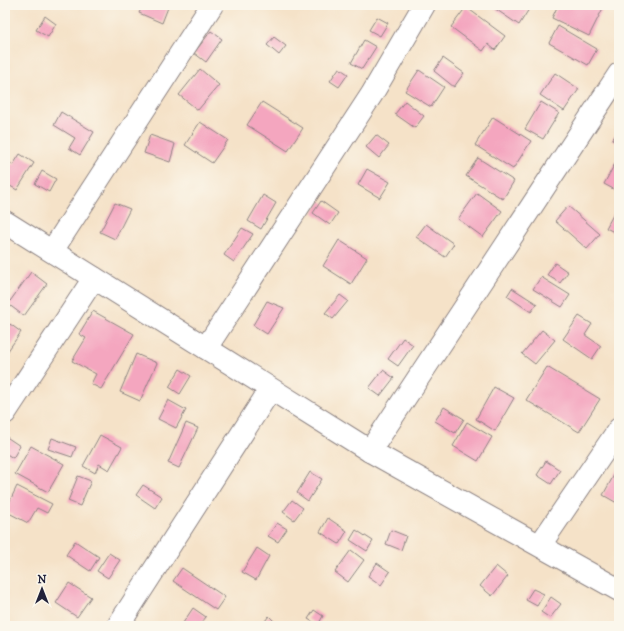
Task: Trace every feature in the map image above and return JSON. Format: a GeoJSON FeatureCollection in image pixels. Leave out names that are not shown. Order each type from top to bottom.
{"type":"FeatureCollection","features":[{"type":"Feature","properties":{"kind":"street"},"geometry":{"type":"LineString","coordinates":[[52,251],[212,5]]}},
{"type":"Feature","properties":{"kind":"street"},"geometry":{"type":"LineString","coordinates":[[206,348],[372,94],[424,5]]}},
{"type":"Feature","properties":{"kind":"street"},"geometry":{"type":"LineString","coordinates":[[370,451],[619,74]]}},
{"type":"Feature","properties":{"kind":"street"},"geometry":{"type":"LineString","coordinates":[[5,222],[206,348],[270,390],[370,451],[619,590]]}},
{"type":"Feature","properties":{"kind":"street"},"geometry":{"type":"LineString","coordinates":[[5,413],[94,278]]}},
{"type":"Feature","properties":{"kind":"street"},"geometry":{"type":"LineString","coordinates":[[118,626],[270,390]]}},
{"type":"Feature","properties":{"kind":"street"},"geometry":{"type":"LineString","coordinates":[[540,545],[619,429]]}},
{"type":"Feature","properties":{"kind":"building"},"geometry":{"type":"Polygon","coordinates":[[[143,5],[169,5],[162,23],[139,13],[143,5]]]}},
{"type":"Feature","properties":{"kind":"building"},"geometry":{"type":"Polygon","coordinates":[[[496,5],[522,5],[529,9],[519,25],[494,8],[496,5]]]}},
{"type":"Feature","properties":{"kind":"building"},"geometry":{"type":"Polygon","coordinates":[[[558,5],[604,6],[589,36],[552,18],[558,5]]]}},
{"type":"Feature","properties":{"kind":"building"},"geometry":{"type":"Polygon","coordinates":[[[466,7],[505,36],[495,50],[488,44],[483,51],[451,27],[466,7]]]}},
{"type":"Feature","properties":{"kind":"building"},"geometry":{"type":"Polygon","coordinates":[[[45,16],[56,24],[48,37],[36,30],[45,16]]]}},
{"type":"Feature","properties":{"kind":"building"},"geometry":{"type":"Polygon","coordinates":[[[377,17],[388,23],[380,36],[369,30],[377,17]]]}},
{"type":"Feature","properties":{"kind":"building"},"geometry":{"type":"Polygon","coordinates":[[[558,26],[597,49],[588,65],[549,43],[558,26]]]}},
{"type":"Feature","properties":{"kind":"building"},"geometry":{"type":"Polygon","coordinates":[[[211,31],[222,39],[206,62],[194,53],[211,31]]]}},
{"type":"Feature","properties":{"kind":"building"},"geometry":{"type":"Polygon","coordinates":[[[274,37],[286,46],[279,55],[267,45],[274,37]]]}},
{"type":"Feature","properties":{"kind":"building"},"geometry":{"type":"Polygon","coordinates":[[[364,40],[376,47],[362,69],[351,63],[364,40]]]}},
{"type":"Feature","properties":{"kind":"building"},"geometry":{"type":"Polygon","coordinates":[[[443,58],[464,73],[454,87],[434,71],[443,58]]]}},
{"type":"Feature","properties":{"kind":"building"},"geometry":{"type":"Polygon","coordinates":[[[339,68],[348,74],[339,87],[330,81],[339,68]]]}},
{"type":"Feature","properties":{"kind":"building"},"geometry":{"type":"Polygon","coordinates":[[[200,69],[219,85],[198,110],[179,95],[200,69]]]}},
{"type":"Feature","properties":{"kind":"building"},"geometry":{"type":"Polygon","coordinates":[[[419,70],[444,87],[431,107],[405,91],[419,70]]]}},
{"type":"Feature","properties":{"kind":"building"},"geometry":{"type":"Polygon","coordinates":[[[555,73],[579,89],[564,111],[540,95],[555,73]]]}},
{"type":"Feature","properties":{"kind":"building"},"geometry":{"type":"Polygon","coordinates":[[[405,101],[424,116],[415,128],[395,114],[405,101]]]}},
{"type":"Feature","properties":{"kind":"building"},"geometry":{"type":"Polygon","coordinates":[[[262,102],[303,128],[288,151],[247,125],[262,102]]]}},
{"type":"Feature","properties":{"kind":"building"},"geometry":{"type":"Polygon","coordinates":[[[541,102],[559,113],[543,139],[525,129],[541,102]]]}},
{"type":"Feature","properties":{"kind":"building"},"geometry":{"type":"Polygon","coordinates":[[[61,112],[94,132],[80,155],[69,148],[75,138],[54,125],[61,112]]]}},
{"type":"Feature","properties":{"kind":"building"},"geometry":{"type":"Polygon","coordinates":[[[493,117],[531,141],[513,169],[475,145],[493,117]]]}},
{"type":"Feature","properties":{"kind":"building"},"geometry":{"type":"Polygon","coordinates":[[[200,122],[228,140],[212,163],[185,145],[200,122]]]}},
{"type":"Feature","properties":{"kind":"building"},"geometry":{"type":"Polygon","coordinates":[[[619,130],[619,144],[612,140],[619,130]]]}},
{"type":"Feature","properties":{"kind":"building"},"geometry":{"type":"Polygon","coordinates":[[[150,135],[175,144],[170,162],[144,153],[150,135]]]}},
{"type":"Feature","properties":{"kind":"building"},"geometry":{"type":"Polygon","coordinates":[[[376,135],[389,145],[379,158],[366,147],[376,135]]]}},
{"type":"Feature","properties":{"kind":"building"},"geometry":{"type":"Polygon","coordinates":[[[20,154],[34,163],[17,190],[5,183],[5,160],[13,165],[20,154]]]}},
{"type":"Feature","properties":{"kind":"building"},"geometry":{"type":"Polygon","coordinates":[[[619,156],[619,192],[604,184],[619,156]]]}},
{"type":"Feature","properties":{"kind":"building"},"geometry":{"type":"Polygon","coordinates":[[[478,158],[514,181],[503,199],[466,176],[478,158]]]}},
{"type":"Feature","properties":{"kind":"building"},"geometry":{"type":"Polygon","coordinates":[[[367,169],[390,182],[380,198],[358,185],[367,169]]]}},
{"type":"Feature","properties":{"kind":"building"},"geometry":{"type":"Polygon","coordinates":[[[42,171],[56,179],[49,192],[35,184],[42,171]]]}},
{"type":"Feature","properties":{"kind":"building"},"geometry":{"type":"Polygon","coordinates":[[[477,193],[502,211],[483,237],[458,219],[477,193]]]}},
{"type":"Feature","properties":{"kind":"building"},"geometry":{"type":"Polygon","coordinates":[[[263,195],[276,203],[261,229],[248,221],[263,195]]]}},
{"type":"Feature","properties":{"kind":"building"},"geometry":{"type":"Polygon","coordinates":[[[321,201],[338,213],[330,225],[313,213],[321,201]]]}},
{"type":"Feature","properties":{"kind":"building"},"geometry":{"type":"Polygon","coordinates":[[[115,203],[130,209],[115,239],[100,232],[115,203]]]}},
{"type":"Feature","properties":{"kind":"building"},"geometry":{"type":"Polygon","coordinates":[[[619,204],[619,232],[618,234],[606,228],[619,204]]]}},
{"type":"Feature","properties":{"kind":"building"},"geometry":{"type":"Polygon","coordinates":[[[568,206],[600,234],[587,249],[555,221],[568,206]]]}},
{"type":"Feature","properties":{"kind":"building"},"geometry":{"type":"Polygon","coordinates":[[[426,224],[454,244],[445,257],[416,237],[426,224]]]}},
{"type":"Feature","properties":{"kind":"building"},"geometry":{"type":"Polygon","coordinates":[[[242,228],[253,234],[234,262],[224,255],[242,228]]]}},
{"type":"Feature","properties":{"kind":"building"},"geometry":{"type":"Polygon","coordinates":[[[339,240],[367,258],[351,284],[323,266],[339,240]]]}},
{"type":"Feature","properties":{"kind":"building"},"geometry":{"type":"Polygon","coordinates":[[[555,263],[568,272],[560,283],[547,275],[555,263]]]}},
{"type":"Feature","properties":{"kind":"building"},"geometry":{"type":"Polygon","coordinates":[[[31,272],[47,284],[24,316],[8,304],[31,272]]]}},
{"type":"Feature","properties":{"kind":"building"},"geometry":{"type":"Polygon","coordinates":[[[541,277],[570,295],[562,307],[533,289],[541,277]]]}},
{"type":"Feature","properties":{"kind":"building"},"geometry":{"type":"Polygon","coordinates":[[[512,288],[537,304],[531,312],[507,296],[512,288]]]}},
{"type":"Feature","properties":{"kind":"building"},"geometry":{"type":"Polygon","coordinates":[[[340,295],[348,301],[333,319],[325,313],[340,295]]]}},
{"type":"Feature","properties":{"kind":"building"},"geometry":{"type":"Polygon","coordinates":[[[267,301],[284,308],[267,334],[253,325],[267,301]]]}},
{"type":"Feature","properties":{"kind":"building"},"geometry":{"type":"Polygon","coordinates":[[[93,311],[134,334],[101,389],[91,384],[96,374],[72,361],[86,338],[79,334],[93,311]]]}},
{"type":"Feature","properties":{"kind":"building"},"geometry":{"type":"Polygon","coordinates":[[[579,316],[592,324],[585,335],[601,346],[592,359],[563,339],[579,316]]]}},
{"type":"Feature","properties":{"kind":"building"},"geometry":{"type":"Polygon","coordinates":[[[10,324],[21,332],[5,355],[5,332],[10,324]]]}},
{"type":"Feature","properties":{"kind":"building"},"geometry":{"type":"Polygon","coordinates":[[[542,330],[555,340],[535,364],[522,354],[542,330]]]}},
{"type":"Feature","properties":{"kind":"building"},"geometry":{"type":"Polygon","coordinates":[[[403,338],[413,345],[398,366],[388,359],[403,338]]]}},
{"type":"Feature","properties":{"kind":"building"},"geometry":{"type":"Polygon","coordinates":[[[136,354],[157,363],[140,401],[120,392],[136,354]]]}},
{"type":"Feature","properties":{"kind":"building"},"geometry":{"type":"Polygon","coordinates":[[[547,367],[600,399],[579,432],[526,400],[547,367]]]}},
{"type":"Feature","properties":{"kind":"building"},"geometry":{"type":"Polygon","coordinates":[[[180,369],[191,376],[180,394],[169,387],[180,369]]]}},
{"type":"Feature","properties":{"kind":"building"},"geometry":{"type":"Polygon","coordinates":[[[383,370],[394,378],[380,396],[369,388],[383,370]]]}},
{"type":"Feature","properties":{"kind":"building"},"geometry":{"type":"Polygon","coordinates":[[[494,387],[514,398],[495,431],[476,419],[494,387]]]}},
{"type":"Feature","properties":{"kind":"building"},"geometry":{"type":"Polygon","coordinates":[[[168,400],[186,410],[176,428],[158,419],[168,400]]]}},
{"type":"Feature","properties":{"kind":"building"},"geometry":{"type":"Polygon","coordinates":[[[444,407],[464,419],[455,433],[435,421],[444,407]]]}},
{"type":"Feature","properties":{"kind":"building"},"geometry":{"type":"Polygon","coordinates":[[[467,422],[492,437],[478,461],[453,446],[467,422]]]}},
{"type":"Feature","properties":{"kind":"building"},"geometry":{"type":"Polygon","coordinates":[[[186,423],[198,428],[179,468],[168,463],[186,423]]]}},
{"type":"Feature","properties":{"kind":"building"},"geometry":{"type":"Polygon","coordinates":[[[100,435],[122,447],[109,470],[99,464],[95,473],[83,466],[100,435]]]}},
{"type":"Feature","properties":{"kind":"building"},"geometry":{"type":"Polygon","coordinates":[[[5,436],[20,446],[13,458],[5,453],[5,436]]]}},
{"type":"Feature","properties":{"kind":"building"},"geometry":{"type":"Polygon","coordinates":[[[52,438],[76,447],[72,457],[48,449],[52,438]]]}},
{"type":"Feature","properties":{"kind":"building"},"geometry":{"type":"Polygon","coordinates":[[[31,446],[64,464],[48,492],[15,474],[31,446]]]}},
{"type":"Feature","properties":{"kind":"building"},"geometry":{"type":"Polygon","coordinates":[[[546,461],[560,470],[551,484],[537,475],[546,461]]]}},
{"type":"Feature","properties":{"kind":"building"},"geometry":{"type":"Polygon","coordinates":[[[619,466],[619,500],[617,503],[603,495],[619,466]]]}},
{"type":"Feature","properties":{"kind":"building"},"geometry":{"type":"Polygon","coordinates":[[[310,472],[322,479],[308,501],[297,493],[310,472]]]}},
{"type":"Feature","properties":{"kind":"building"},"geometry":{"type":"Polygon","coordinates":[[[78,476],[91,481],[80,506],[68,501],[78,476]]]}},
{"type":"Feature","properties":{"kind":"building"},"geometry":{"type":"Polygon","coordinates":[[[143,485],[162,497],[155,508],[136,495],[143,485]]]}},
{"type":"Feature","properties":{"kind":"building"},"geometry":{"type":"Polygon","coordinates":[[[17,486],[52,504],[47,513],[37,508],[28,523],[5,511],[17,486]]]}},
{"type":"Feature","properties":{"kind":"building"},"geometry":{"type":"Polygon","coordinates":[[[292,500],[303,508],[294,520],[283,512],[292,500]]]}},
{"type":"Feature","properties":{"kind":"building"},"geometry":{"type":"Polygon","coordinates":[[[328,518],[347,531],[339,544],[320,532],[328,518]]]}},
{"type":"Feature","properties":{"kind":"building"},"geometry":{"type":"Polygon","coordinates":[[[277,523],[287,529],[278,542],[268,536],[277,523]]]}},
{"type":"Feature","properties":{"kind":"building"},"geometry":{"type":"Polygon","coordinates":[[[356,530],[373,541],[367,551],[350,540],[356,530]]]}},
{"type":"Feature","properties":{"kind":"building"},"geometry":{"type":"Polygon","coordinates":[[[391,530],[406,536],[401,550],[386,544],[391,530]]]}},
{"type":"Feature","properties":{"kind":"building"},"geometry":{"type":"Polygon","coordinates":[[[75,541],[99,557],[90,571],[66,555],[75,541]]]}},
{"type":"Feature","properties":{"kind":"building"},"geometry":{"type":"Polygon","coordinates":[[[257,548],[269,556],[256,580],[242,572],[257,548]]]}},
{"type":"Feature","properties":{"kind":"building"},"geometry":{"type":"Polygon","coordinates":[[[351,550],[364,560],[348,582],[335,572],[351,550]]]}},
{"type":"Feature","properties":{"kind":"building"},"geometry":{"type":"Polygon","coordinates":[[[109,553],[120,560],[108,578],[97,571],[109,553]]]}},
{"type":"Feature","properties":{"kind":"building"},"geometry":{"type":"Polygon","coordinates":[[[377,563],[390,572],[381,585],[368,576],[377,563]]]}},
{"type":"Feature","properties":{"kind":"building"},"geometry":{"type":"Polygon","coordinates":[[[496,566],[508,576],[492,596],[480,586],[496,566]]]}},
{"type":"Feature","properties":{"kind":"building"},"geometry":{"type":"Polygon","coordinates":[[[182,568],[225,597],[216,610],[173,581],[182,568]]]}},
{"type":"Feature","properties":{"kind":"building"},"geometry":{"type":"Polygon","coordinates":[[[69,583],[91,597],[77,617],[56,603],[69,583]]]}},
{"type":"Feature","properties":{"kind":"building"},"geometry":{"type":"Polygon","coordinates":[[[533,589],[544,594],[537,606],[526,600],[533,589]]]}},
{"type":"Feature","properties":{"kind":"building"},"geometry":{"type":"Polygon","coordinates":[[[551,597],[561,604],[550,618],[541,612],[551,597]]]}},
{"type":"Feature","properties":{"kind":"building"},"geometry":{"type":"Polygon","coordinates":[[[193,608],[206,617],[199,626],[181,626],[193,608]]]}},
{"type":"Feature","properties":{"kind":"building"},"geometry":{"type":"Polygon","coordinates":[[[314,610],[323,616],[318,625],[308,619],[314,610]]]}},
{"type":"Feature","properties":{"kind":"building"},"geometry":{"type":"Polygon","coordinates":[[[269,616],[278,625],[261,626],[269,616]]]}}]}
